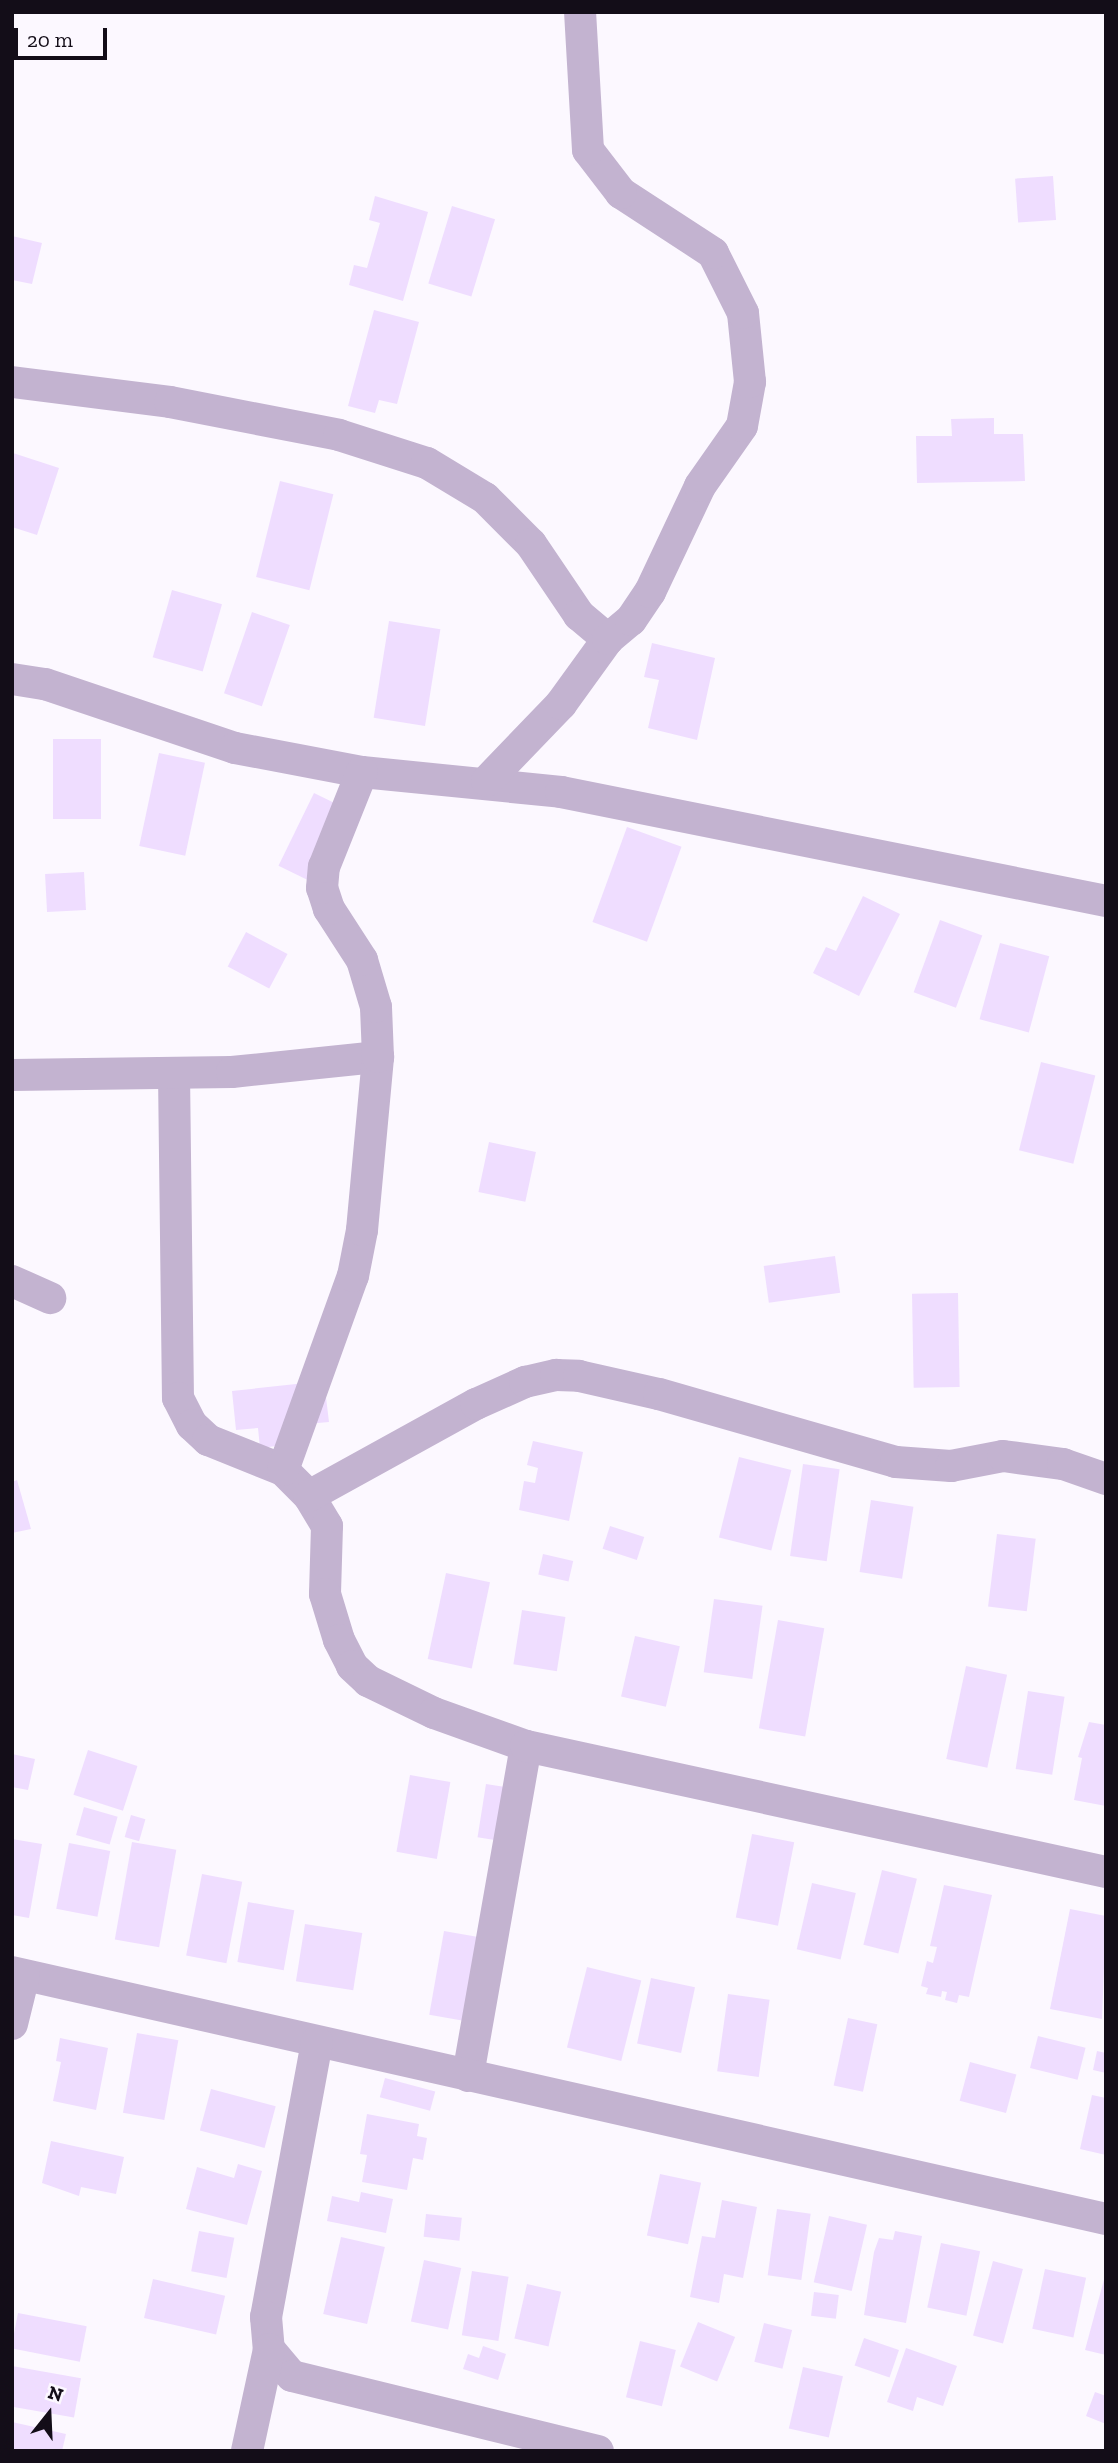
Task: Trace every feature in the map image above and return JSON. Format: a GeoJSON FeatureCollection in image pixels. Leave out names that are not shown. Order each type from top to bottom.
{"type":"FeatureCollection","features":[{"type":"Feature","properties":{"kind":"street"},"geometry":{"type":"LineString","coordinates":[[487,781],[561,704],[608,639],[631,620],[650,592],[700,486],[743,426],[750,382],[743,313],[713,253],[621,193],[588,150],[580,12]]}},
{"type":"Feature","properties":{"kind":"street"},"geometry":{"type":"LineString","coordinates":[[12,382],[170,402],[274,422],[339,435],[427,463],[485,498],[531,544],[579,615],[608,639]]}},
{"type":"Feature","properties":{"kind":"street"},"geometry":{"type":"LineString","coordinates":[[12,679],[45,684],[235,748],[362,772],[487,781],[561,792],[1106,901]]}},
{"type":"Feature","properties":{"kind":"street"},"geometry":{"type":"LineString","coordinates":[[283,1470],[353,1276],[362,1230],[378,1056],[376,1007],[362,960],[329,909],[322,888],[324,867],[362,772]]}},
{"type":"Feature","properties":{"kind":"street"},"geometry":{"type":"LineString","coordinates":[[12,1075],[232,1072],[378,1056]]}},
{"type":"Feature","properties":{"kind":"street"},"geometry":{"type":"LineString","coordinates":[[174,1073],[178,1398],[192,1425],[208,1440],[283,1470],[309,1496],[327,1526],[325,1594],[352,1666],[368,1682],[393,1695],[526,1746],[1106,1872]]}},
{"type":"Feature","properties":{"kind":"street"},"geometry":{"type":"LineString","coordinates":[[12,1281],[50,1298]]}},
{"type":"Feature","properties":{"kind":"street"},"geometry":{"type":"LineString","coordinates":[[309,1496],[476,1404],[526,1381],[556,1375],[579,1376],[659,1394],[896,1462],[951,1466],[1003,1456],[1063,1464],[1106,1479]]}},
{"type":"Feature","properties":{"kind":"street"},"geometry":{"type":"LineString","coordinates":[[468,2076],[526,1746]]}},
{"type":"Feature","properties":{"kind":"street"},"geometry":{"type":"LineString","coordinates":[[12,2024],[18,1973],[1106,2219]]}},
{"type":"Feature","properties":{"kind":"street"},"geometry":{"type":"LineString","coordinates":[[247,2451],[270,2349],[265,2317],[317,2042]]}},
{"type":"Feature","properties":{"kind":"street"},"geometry":{"type":"LineString","coordinates":[[270,2349],[292,2376],[598,2451]]}},
{"type":"Feature","properties":{"kind":"building"},"geometry":{"type":"Polygon","coordinates":[[[1053,176],[1056,220],[1018,223],[1015,179],[1053,176]]]}},
{"type":"Feature","properties":{"kind":"building"},"geometry":{"type":"Polygon","coordinates":[[[375,196],[428,212],[403,301],[349,285],[354,265],[367,268],[380,223],[369,220],[375,196]]]}},
{"type":"Feature","properties":{"kind":"building"},"geometry":{"type":"Polygon","coordinates":[[[452,206],[495,219],[471,297],[428,283],[452,206]]]}},
{"type":"Feature","properties":{"kind":"building"},"geometry":{"type":"Polygon","coordinates":[[[12,236],[42,243],[32,284],[12,280],[12,236]]]}},
{"type":"Feature","properties":{"kind":"building"},"geometry":{"type":"Polygon","coordinates":[[[374,310],[419,322],[397,404],[379,400],[375,413],[348,406],[374,310]]]}},
{"type":"Feature","properties":{"kind":"building"},"geometry":{"type":"Polygon","coordinates":[[[994,418],[994,434],[1023,434],[1025,481],[917,483],[916,436],[952,436],[951,419],[994,418]]]}},
{"type":"Feature","properties":{"kind":"building"},"geometry":{"type":"Polygon","coordinates":[[[13,453],[59,468],[37,535],[12,527],[13,453]]]}},
{"type":"Feature","properties":{"kind":"building"},"geometry":{"type":"Polygon","coordinates":[[[280,481],[333,494],[309,590],[256,577],[280,481]]]}},
{"type":"Feature","properties":{"kind":"building"},"geometry":{"type":"Polygon","coordinates":[[[172,590],[222,604],[203,672],[153,657],[172,590]]]}},
{"type":"Feature","properties":{"kind":"building"},"geometry":{"type":"Polygon","coordinates":[[[252,612],[290,625],[262,706],[224,693],[252,612]]]}},
{"type":"Feature","properties":{"kind":"building"},"geometry":{"type":"Polygon","coordinates":[[[389,621],[440,629],[425,726],[374,718],[389,621]]]}},
{"type":"Feature","properties":{"kind":"building"},"geometry":{"type":"Polygon","coordinates":[[[652,643],[715,658],[697,740],[648,728],[659,680],[644,677],[652,643]]]}},
{"type":"Feature","properties":{"kind":"building"},"geometry":{"type":"Polygon","coordinates":[[[53,739],[101,739],[101,819],[53,819],[53,739]]]}},
{"type":"Feature","properties":{"kind":"building"},"geometry":{"type":"Polygon","coordinates":[[[159,753],[205,763],[185,856],[139,846],[159,753]]]}},
{"type":"Feature","properties":{"kind":"building"},"geometry":{"type":"Polygon","coordinates":[[[314,793],[351,811],[315,884],[278,866],[314,793]]]}},
{"type":"Feature","properties":{"kind":"building"},"geometry":{"type":"Polygon","coordinates":[[[627,827],[682,847],[647,942],[592,922],[627,827]]]}},
{"type":"Feature","properties":{"kind":"building"},"geometry":{"type":"Polygon","coordinates":[[[84,872],[86,910],[47,912],[45,874],[84,872]]]}},
{"type":"Feature","properties":{"kind":"building"},"geometry":{"type":"Polygon","coordinates":[[[863,896],[900,914],[859,996],[813,973],[826,947],[836,951],[863,896]]]}},
{"type":"Feature","properties":{"kind":"building"},"geometry":{"type":"Polygon","coordinates":[[[940,920],[982,935],[956,1008],[914,992],[940,920]]]}},
{"type":"Feature","properties":{"kind":"building"},"geometry":{"type":"Polygon","coordinates":[[[246,932],[287,954],[269,989],[228,966],[246,932]]]}},
{"type":"Feature","properties":{"kind":"building"},"geometry":{"type":"Polygon","coordinates":[[[1000,943],[1049,956],[1029,1033],[980,1019],[1000,943]]]}},
{"type":"Feature","properties":{"kind":"building"},"geometry":{"type":"Polygon","coordinates":[[[1041,1062],[1095,1076],[1073,1164],[1019,1150],[1041,1062]]]}},
{"type":"Feature","properties":{"kind":"building"},"geometry":{"type":"Polygon","coordinates":[[[489,1142],[536,1152],[525,1202],[478,1192],[489,1142]]]}},
{"type":"Feature","properties":{"kind":"building"},"geometry":{"type":"Polygon","coordinates":[[[835,1256],[840,1293],[769,1303],[764,1266],[835,1256]]]}},
{"type":"Feature","properties":{"kind":"building"},"geometry":{"type":"Polygon","coordinates":[[[958,1293],[960,1387],[914,1388],[912,1294],[958,1293]]]}},
{"type":"Feature","properties":{"kind":"building"},"geometry":{"type":"Polygon","coordinates":[[[324,1381],[329,1422],[307,1424],[309,1442],[260,1448],[258,1428],[236,1430],[232,1391],[324,1381]]]}},
{"type":"Feature","properties":{"kind":"building"},"geometry":{"type":"Polygon","coordinates":[[[533,1441],[583,1452],[569,1521],[519,1510],[524,1481],[535,1483],[538,1468],[527,1465],[533,1441]]]}},
{"type":"Feature","properties":{"kind":"building"},"geometry":{"type":"Polygon","coordinates":[[[739,1457],[791,1470],[771,1551],[719,1538],[739,1457]]]}},
{"type":"Feature","properties":{"kind":"building"},"geometry":{"type":"Polygon","coordinates":[[[803,1464],[840,1469],[827,1561],[790,1556],[803,1464]]]}},
{"type":"Feature","properties":{"kind":"building"},"geometry":{"type":"Polygon","coordinates":[[[17,1480],[31,1529],[12,1533],[12,1482],[17,1480]]]}},
{"type":"Feature","properties":{"kind":"building"},"geometry":{"type":"Polygon","coordinates":[[[871,1500],[913,1507],[902,1579],[860,1572],[871,1500]]]}},
{"type":"Feature","properties":{"kind":"building"},"geometry":{"type":"Polygon","coordinates":[[[610,1526],[644,1537],[637,1560],[603,1549],[610,1526]]]}},
{"type":"Feature","properties":{"kind":"building"},"geometry":{"type":"Polygon","coordinates":[[[997,1534],[1036,1539],[1027,1611],[988,1606],[997,1534]]]}},
{"type":"Feature","properties":{"kind":"building"},"geometry":{"type":"Polygon","coordinates":[[[543,1554],[573,1561],[568,1581],[538,1574],[543,1554]]]}},
{"type":"Feature","properties":{"kind":"building"},"geometry":{"type":"Polygon","coordinates":[[[446,1573],[490,1582],[472,1668],[428,1659],[446,1573]]]}},
{"type":"Feature","properties":{"kind":"building"},"geometry":{"type":"Polygon","coordinates":[[[714,1599],[763,1606],[752,1679],[704,1672],[714,1599]]]}},
{"type":"Feature","properties":{"kind":"building"},"geometry":{"type":"Polygon","coordinates":[[[522,1610],[565,1617],[557,1671],[513,1664],[522,1610]]]}},
{"type":"Feature","properties":{"kind":"building"},"geometry":{"type":"Polygon","coordinates":[[[778,1620],[824,1628],[805,1736],[759,1728],[778,1620]]]}},
{"type":"Feature","properties":{"kind":"building"},"geometry":{"type":"Polygon","coordinates":[[[635,1636],[680,1646],[666,1707],[621,1696],[635,1636]]]}},
{"type":"Feature","properties":{"kind":"building"},"geometry":{"type":"Polygon","coordinates":[[[966,1666],[1007,1675],[987,1768],[946,1759],[966,1666]]]}},
{"type":"Feature","properties":{"kind":"building"},"geometry":{"type":"Polygon","coordinates":[[[1028,1691],[1065,1697],[1052,1775],[1016,1769],[1028,1691]]]}},
{"type":"Feature","properties":{"kind":"building"},"geometry":{"type":"Polygon","coordinates":[[[1089,1722],[1106,1725],[1106,1806],[1074,1800],[1082,1758],[1078,1757],[1089,1722]]]}},
{"type":"Feature","properties":{"kind":"building"},"geometry":{"type":"Polygon","coordinates":[[[88,1750],[137,1766],[123,1811],[73,1795],[88,1750]]]}},
{"type":"Feature","properties":{"kind":"building"},"geometry":{"type":"Polygon","coordinates":[[[12,1754],[35,1759],[28,1790],[12,1787],[12,1754]]]}},
{"type":"Feature","properties":{"kind":"building"},"geometry":{"type":"Polygon","coordinates":[[[410,1775],[450,1782],[437,1859],[396,1852],[410,1775]]]}},
{"type":"Feature","properties":{"kind":"building"},"geometry":{"type":"Polygon","coordinates":[[[486,1784],[523,1790],[514,1843],[478,1837],[486,1784]]]}},
{"type":"Feature","properties":{"kind":"building"},"geometry":{"type":"Polygon","coordinates":[[[84,1807],[118,1817],[110,1845],[76,1835],[84,1807]]]}},
{"type":"Feature","properties":{"kind":"building"},"geometry":{"type":"Polygon","coordinates":[[[131,1815],[145,1819],[139,1841],[125,1837],[131,1815]]]}},
{"type":"Feature","properties":{"kind":"building"},"geometry":{"type":"Polygon","coordinates":[[[752,1834],[794,1842],[778,1926],[736,1917],[752,1834]]]}},
{"type":"Feature","properties":{"kind":"building"},"geometry":{"type":"Polygon","coordinates":[[[12,1839],[42,1844],[29,1918],[12,1915],[12,1839]]]}},
{"type":"Feature","properties":{"kind":"building"},"geometry":{"type":"Polygon","coordinates":[[[132,1842],[176,1850],[159,1947],[115,1939],[132,1842]]]}},
{"type":"Feature","properties":{"kind":"building"},"geometry":{"type":"Polygon","coordinates":[[[69,1843],[110,1851],[97,1917],[56,1909],[69,1843]]]}},
{"type":"Feature","properties":{"kind":"building"},"geometry":{"type":"Polygon","coordinates":[[[882,1870],[917,1879],[898,1953],[863,1945],[882,1870]]]}},
{"type":"Feature","properties":{"kind":"building"},"geometry":{"type":"Polygon","coordinates":[[[202,1874],[242,1882],[226,1963],[186,1955],[202,1874]]]}},
{"type":"Feature","properties":{"kind":"building"},"geometry":{"type":"Polygon","coordinates":[[[812,1883],[856,1893],[841,1959],[797,1949],[812,1883]]]}},
{"type":"Feature","properties":{"kind":"building"},"geometry":{"type":"Polygon","coordinates":[[[944,1885],[992,1895],[969,1997],[959,1995],[957,2003],[945,2000],[947,1992],[942,1991],[941,1997],[926,1994],[928,1988],[921,1986],[927,1961],[933,1963],[937,1947],[930,1946],[944,1885]]]}},
{"type":"Feature","properties":{"kind":"building"},"geometry":{"type":"Polygon","coordinates":[[[248,1902],[294,1910],[284,1970],[237,1962],[248,1902]]]}},
{"type":"Feature","properties":{"kind":"building"},"geometry":{"type":"Polygon","coordinates":[[[1070,1909],[1106,1916],[1102,2019],[1050,2009],[1070,1909]]]}},
{"type":"Feature","properties":{"kind":"building"},"geometry":{"type":"Polygon","coordinates":[[[305,1924],[362,1933],[353,1990],[296,1981],[305,1924]]]}},
{"type":"Feature","properties":{"kind":"building"},"geometry":{"type":"Polygon","coordinates":[[[444,1931],[485,1938],[471,2022],[429,2015],[444,1931]]]}},
{"type":"Feature","properties":{"kind":"building"},"geometry":{"type":"Polygon","coordinates":[[[587,1967],[641,1981],[621,2061],[567,2048],[587,1967]]]}},
{"type":"Feature","properties":{"kind":"building"},"geometry":{"type":"Polygon","coordinates":[[[651,1978],[695,1987],[681,2053],[637,2044],[651,1978]]]}},
{"type":"Feature","properties":{"kind":"building"},"geometry":{"type":"Polygon","coordinates":[[[728,1994],[770,2000],[759,2077],[717,2071],[728,1994]]]}},
{"type":"Feature","properties":{"kind":"building"},"geometry":{"type":"Polygon","coordinates":[[[848,2018],[877,2024],[863,2092],[834,2085],[848,2018]]]}},
{"type":"Feature","properties":{"kind":"building"},"geometry":{"type":"Polygon","coordinates":[[[137,2033],[178,2040],[164,2120],[123,2113],[137,2033]]]}},
{"type":"Feature","properties":{"kind":"building"},"geometry":{"type":"Polygon","coordinates":[[[1038,2036],[1086,2048],[1078,2080],[1030,2068],[1038,2036]]]}},
{"type":"Feature","properties":{"kind":"building"},"geometry":{"type":"Polygon","coordinates":[[[60,2038],[108,2048],[96,2110],[53,2101],[61,2062],[56,2061],[60,2038]]]}},
{"type":"Feature","properties":{"kind":"building"},"geometry":{"type":"Polygon","coordinates":[[[1097,2051],[1106,2053],[1106,2073],[1093,2070],[1097,2051]]]}},
{"type":"Feature","properties":{"kind":"building"},"geometry":{"type":"Polygon","coordinates":[[[970,2062],[1016,2074],[1006,2113],[960,2101],[970,2062]]]}},
{"type":"Feature","properties":{"kind":"building"},"geometry":{"type":"Polygon","coordinates":[[[385,2078],[435,2091],[430,2111],[380,2097],[385,2078]]]}},
{"type":"Feature","properties":{"kind":"building"},"geometry":{"type":"Polygon","coordinates":[[[211,2089],[276,2106],[265,2148],[200,2131],[211,2089]]]}},
{"type":"Feature","properties":{"kind":"building"},"geometry":{"type":"Polygon","coordinates":[[[1092,2095],[1106,2098],[1106,2155],[1080,2149],[1092,2095]]]}},
{"type":"Feature","properties":{"kind":"building"},"geometry":{"type":"Polygon","coordinates":[[[367,2114],[419,2124],[417,2136],[427,2138],[423,2160],[413,2158],[407,2190],[362,2182],[367,2155],[360,2154],[367,2114]]]}},
{"type":"Feature","properties":{"kind":"building"},"geometry":{"type":"Polygon","coordinates":[[[51,2141],[124,2157],[116,2194],[81,2187],[79,2196],[42,2183],[51,2141]]]}},
{"type":"Feature","properties":{"kind":"building"},"geometry":{"type":"Polygon","coordinates":[[[238,2164],[262,2171],[247,2225],[186,2209],[197,2167],[234,2178],[238,2164]]]}},
{"type":"Feature","properties":{"kind":"building"},"geometry":{"type":"Polygon","coordinates":[[[660,2174],[701,2183],[688,2244],[647,2236],[660,2174]]]}},
{"type":"Feature","properties":{"kind":"building"},"geometry":{"type":"Polygon","coordinates":[[[361,2192],[393,2199],[386,2233],[327,2221],[332,2196],[359,2202],[361,2192]]]}},
{"type":"Feature","properties":{"kind":"building"},"geometry":{"type":"Polygon","coordinates":[[[722,2200],[757,2207],[743,2278],[724,2274],[719,2303],[690,2297],[702,2236],[715,2238],[722,2200]]]}},
{"type":"Feature","properties":{"kind":"building"},"geometry":{"type":"Polygon","coordinates":[[[777,2209],[811,2214],[801,2280],[768,2275],[777,2209]]]}},
{"type":"Feature","properties":{"kind":"building"},"geometry":{"type":"Polygon","coordinates":[[[426,2214],[462,2218],[459,2241],[424,2237],[426,2214]]]}},
{"type":"Feature","properties":{"kind":"building"},"geometry":{"type":"Polygon","coordinates":[[[829,2216],[867,2225],[852,2291],[814,2282],[829,2216]]]}},
{"type":"Feature","properties":{"kind":"building"},"geometry":{"type":"Polygon","coordinates":[[[199,2231],[234,2238],[227,2278],[191,2271],[199,2231]]]}},
{"type":"Feature","properties":{"kind":"building"},"geometry":{"type":"Polygon","coordinates":[[[895,2231],[922,2236],[906,2323],[864,2315],[874,2252],[879,2238],[893,2240],[895,2231]]]}},
{"type":"Feature","properties":{"kind":"building"},"geometry":{"type":"Polygon","coordinates":[[[341,2237],[385,2247],[367,2324],[323,2314],[341,2237]]]}},
{"type":"Feature","properties":{"kind":"building"},"geometry":{"type":"Polygon","coordinates":[[[941,2243],[980,2251],[966,2316],[927,2308],[941,2243]]]}},
{"type":"Feature","properties":{"kind":"building"},"geometry":{"type":"Polygon","coordinates":[[[424,2260],[461,2268],[448,2330],[411,2322],[424,2260]]]}},
{"type":"Feature","properties":{"kind":"building"},"geometry":{"type":"Polygon","coordinates":[[[993,2261],[1023,2269],[1003,2343],[973,2335],[993,2261]]]}},
{"type":"Feature","properties":{"kind":"building"},"geometry":{"type":"Polygon","coordinates":[[[1045,2269],[1086,2278],[1073,2337],[1032,2329],[1045,2269]]]}},
{"type":"Feature","properties":{"kind":"building"},"geometry":{"type":"Polygon","coordinates":[[[472,2271],[509,2277],[498,2341],[462,2335],[472,2271]]]}},
{"type":"Feature","properties":{"kind":"building"},"geometry":{"type":"Polygon","coordinates":[[[1106,2272],[1106,2355],[1085,2350],[1106,2272]]]}},
{"type":"Feature","properties":{"kind":"building"},"geometry":{"type":"Polygon","coordinates":[[[153,2279],[225,2296],[216,2335],[144,2318],[153,2279]]]}},
{"type":"Feature","properties":{"kind":"building"},"geometry":{"type":"Polygon","coordinates":[[[527,2284],[561,2292],[549,2346],[514,2339],[527,2284]]]}},
{"type":"Feature","properties":{"kind":"building"},"geometry":{"type":"Polygon","coordinates":[[[814,2292],[839,2295],[836,2319],[811,2316],[814,2292]]]}},
{"type":"Feature","properties":{"kind":"building"},"geometry":{"type":"Polygon","coordinates":[[[18,2313],[87,2326],[80,2362],[12,2349],[18,2313]]]}},
{"type":"Feature","properties":{"kind":"building"},"geometry":{"type":"Polygon","coordinates":[[[698,2322],[735,2337],[717,2381],[680,2367],[698,2322]]]}},
{"type":"Feature","properties":{"kind":"building"},"geometry":{"type":"Polygon","coordinates":[[[764,2323],[792,2330],[782,2369],[754,2362],[764,2323]]]}},
{"type":"Feature","properties":{"kind":"building"},"geometry":{"type":"Polygon","coordinates":[[[864,2338],[899,2350],[890,2377],[855,2365],[864,2338]]]}},
{"type":"Feature","properties":{"kind":"building"},"geometry":{"type":"Polygon","coordinates":[[[640,2341],[676,2350],[662,2406],[626,2397],[640,2341]]]}},
{"type":"Feature","properties":{"kind":"building"},"geometry":{"type":"Polygon","coordinates":[[[483,2346],[506,2354],[498,2380],[463,2369],[468,2354],[479,2358],[483,2346]]]}},
{"type":"Feature","properties":{"kind":"building"},"geometry":{"type":"Polygon","coordinates":[[[906,2348],[957,2366],[943,2406],[917,2397],[913,2411],[887,2402],[906,2348]]]}},
{"type":"Feature","properties":{"kind":"building"},"geometry":{"type":"Polygon","coordinates":[[[12,2366],[81,2378],[74,2418],[12,2407],[12,2366]]]}},
{"type":"Feature","properties":{"kind":"building"},"geometry":{"type":"Polygon","coordinates":[[[803,2367],[843,2376],[829,2438],[789,2428],[803,2367]]]}},
{"type":"Feature","properties":{"kind":"building"},"geometry":{"type":"Polygon","coordinates":[[[1095,2392],[1106,2396],[1106,2424],[1086,2416],[1095,2392]]]}},
{"type":"Feature","properties":{"kind":"building"},"geometry":{"type":"Polygon","coordinates":[[[12,2422],[66,2434],[62,2451],[12,2451],[12,2422]]]}}]}
